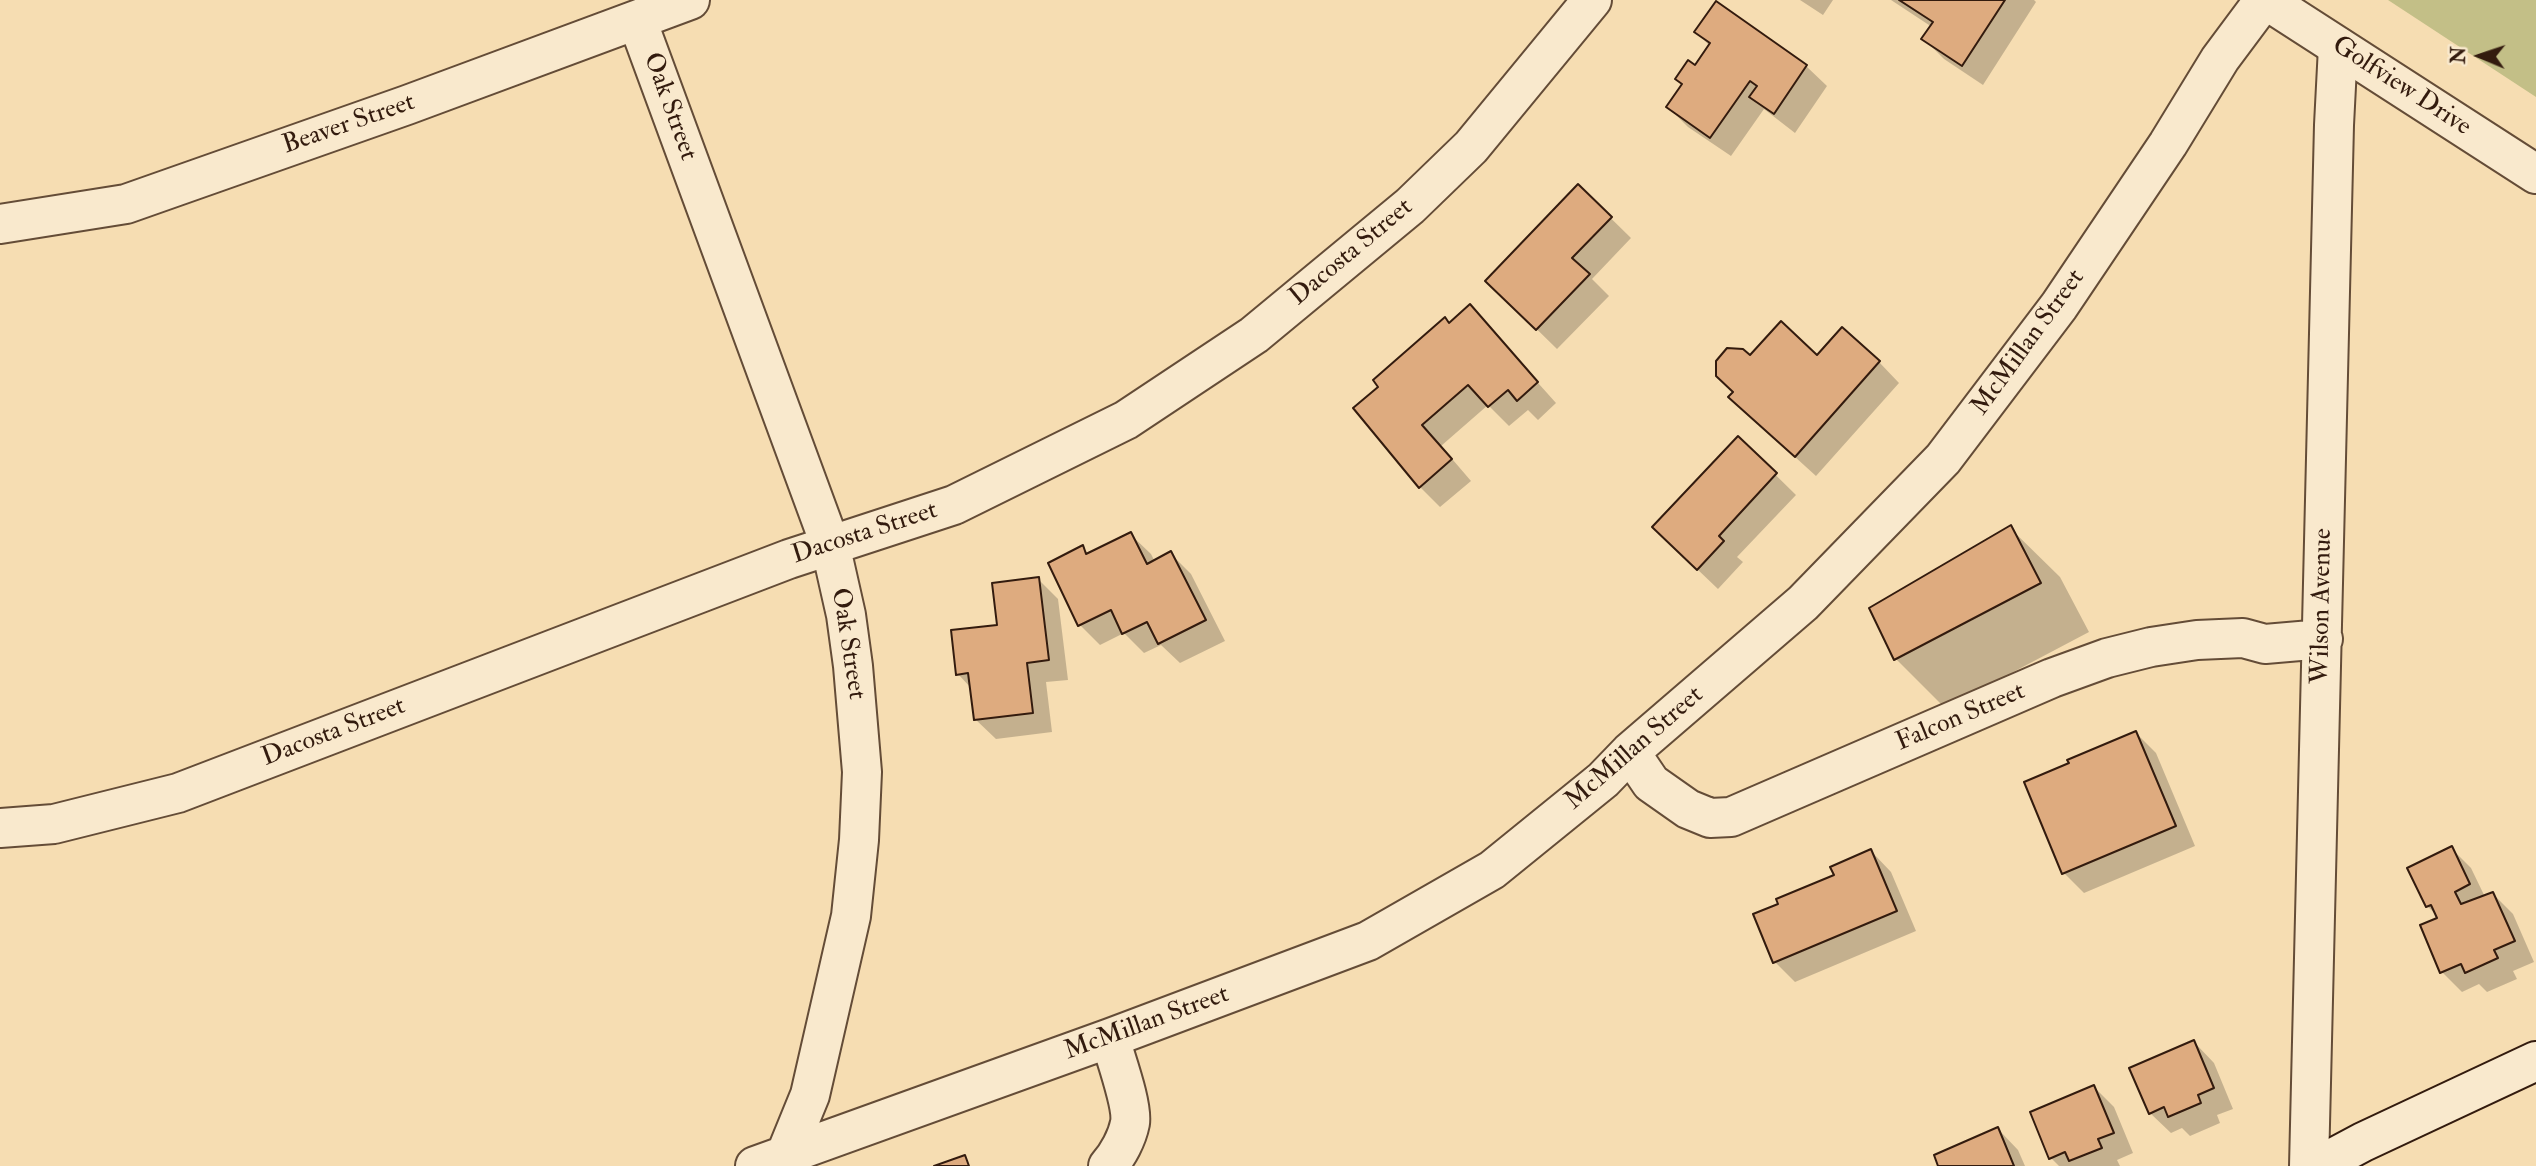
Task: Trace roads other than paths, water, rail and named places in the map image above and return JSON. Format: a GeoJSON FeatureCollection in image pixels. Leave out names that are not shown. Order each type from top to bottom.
{"type":"FeatureCollection","features":[{"type":"Feature","properties":{"kind":"street","name":"Beaver Street"},"geometry":{"type":"LineString","coordinates":[[0,224],[126,204],[407,105],[690,0]]}},
{"type":"Feature","properties":{"kind":"street","name":"Dacosta Street"},"geometry":{"type":"LineString","coordinates":[[0,828],[54,824],[178,793],[830,544],[868,534],[967,499],[1126,420],[1254,335],[1410,206],[1471,147],[1592,0]]}},
{"type":"Feature","properties":{"kind":"street","name":"Golfview Drive"},"geometry":{"type":"LineString","coordinates":[[2265,0],[2536,174]]}},
{"type":"Feature","properties":{"kind":"street","name":"McMillan Street"},"geometry":{"type":"LineString","coordinates":[[773,1163],[1368,941],[1492,870],[1603,780],[1630,752],[1803,603],[1943,458],[2059,306],[2168,144],[2220,59],[2265,0]]}},
{"type":"Feature","properties":{"kind":"street","name":"Oak Street"},"geometry":{"type":"LineString","coordinates":[[637,20],[830,544],[846,615],[853,666],[862,772],[859,840],[851,916],[810,1095],[773,1163]]}},
{"type":"Feature","properties":{"kind":"street","name":"Wilson Avenue"},"geometry":{"type":"LineString","coordinates":[[2309,1166],[2338,47]]}},
{"type":"Feature","properties":{"kind":"street","name":"Falcon Street"},"geometry":{"type":"LineString","coordinates":[[1630,752],[1651,783],[1688,809],[1710,818],[1731,817],[2052,678],[2107,658],[2151,647],[2197,640],[2243,638],[2265,644],[2323,639]]}},
{"type":"Feature","properties":{"kind":"street"},"geometry":{"type":"LineString","coordinates":[[1108,1166],[1116,1156],[1130,1122],[1110,1038]]}},
{"type":"Feature","properties":{"kind":"street"},"geometry":{"type":"LineString","coordinates":[[2318,1166],[2536,1061]]}}]}
